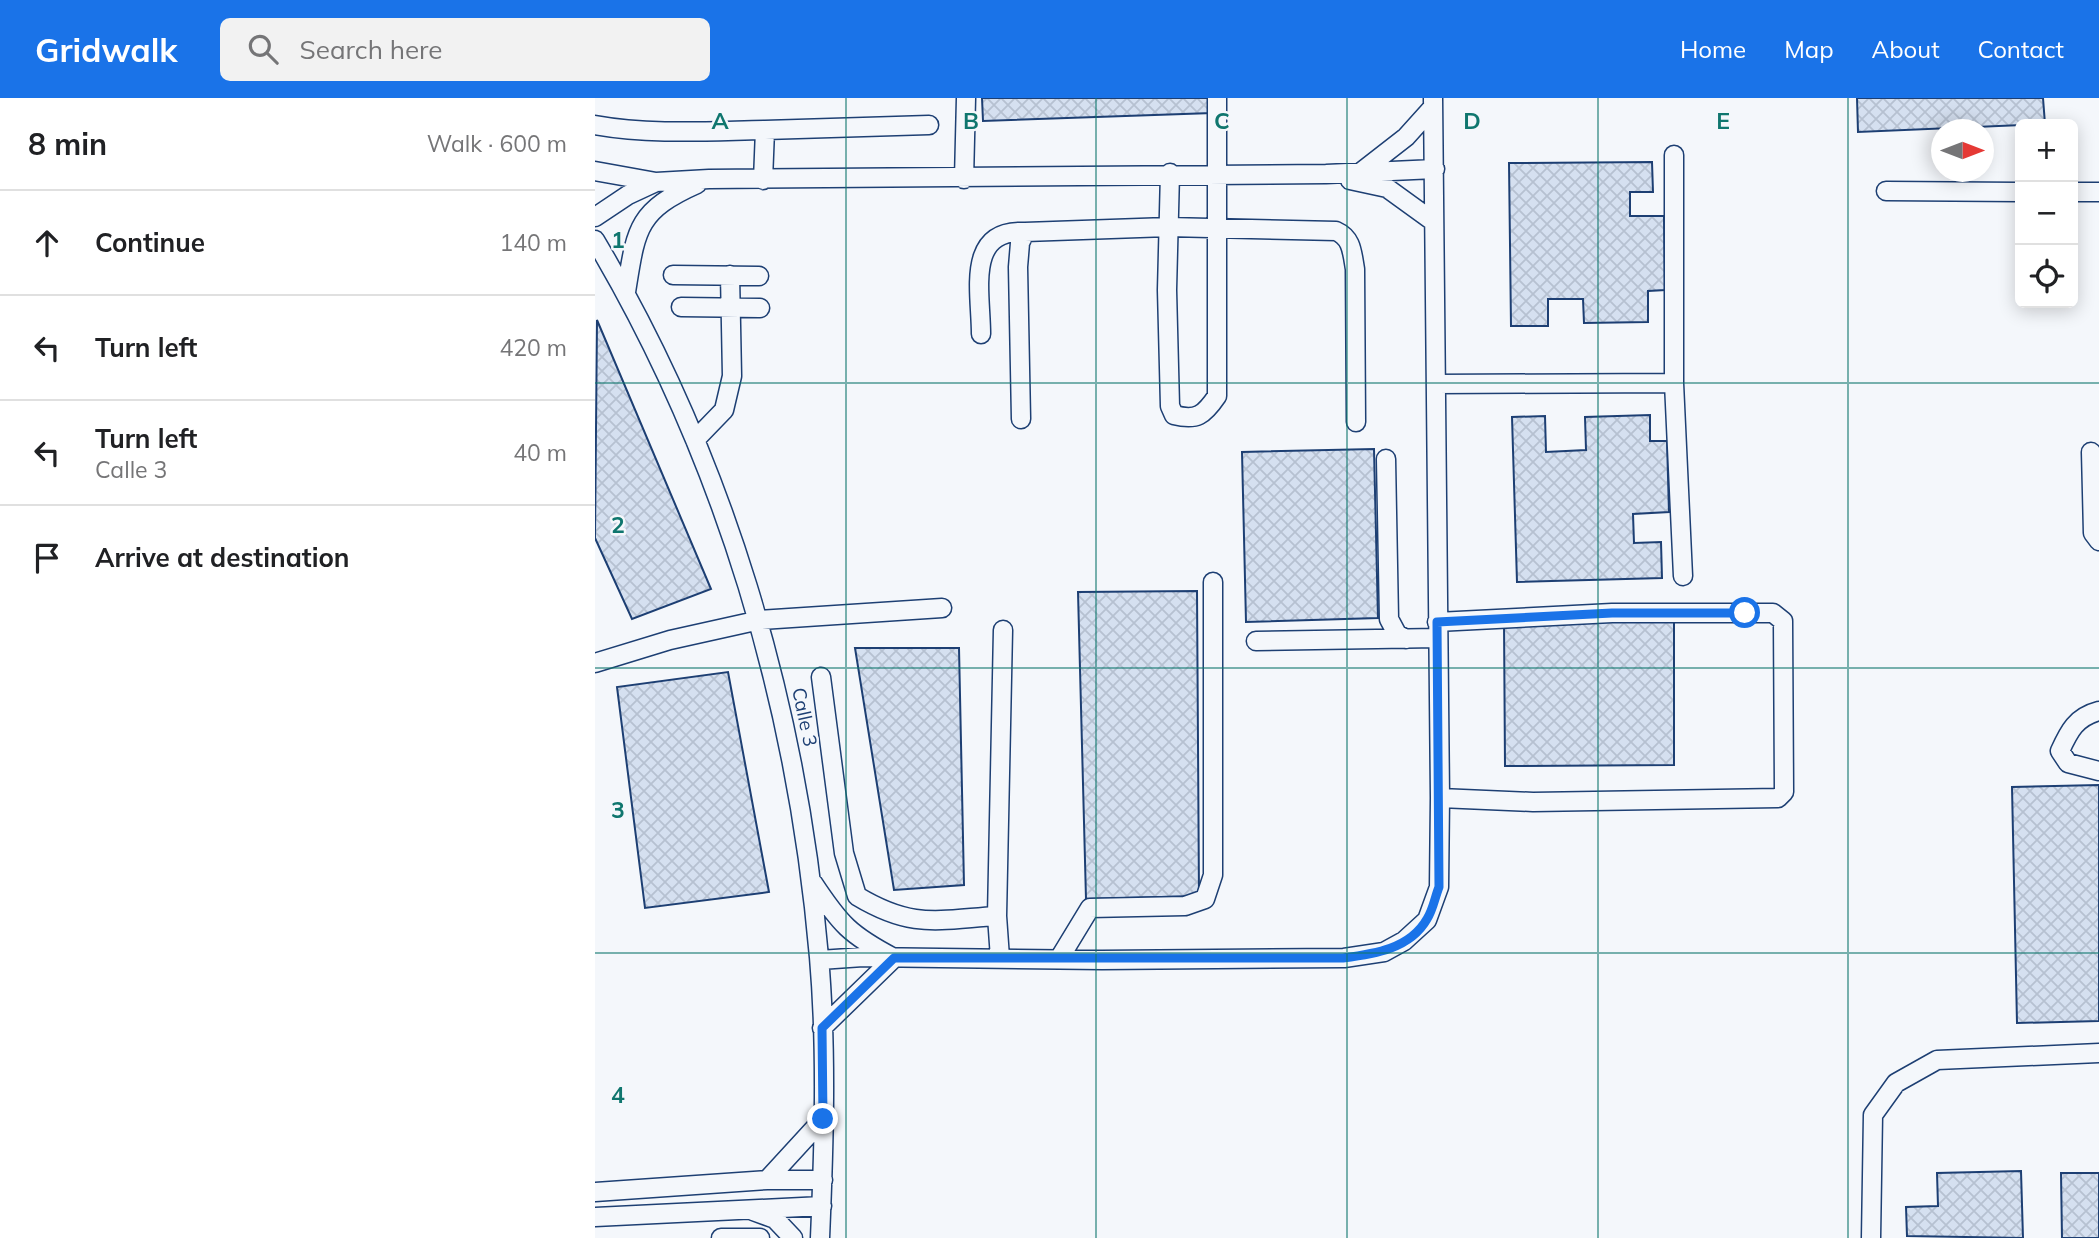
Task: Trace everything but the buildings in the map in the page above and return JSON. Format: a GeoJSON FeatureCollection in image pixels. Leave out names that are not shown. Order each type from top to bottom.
{"type":"FeatureCollection","features":[{"type":"Feature","properties":{"kind":"street"},"geometry":{"type":"LineString","coordinates":[[964,179],[966,98]]}},
{"type":"Feature","properties":{"kind":"street"},"geometry":{"type":"LineString","coordinates":[[1170,173],[1170,406],[1174,415],[1185,418],[1205,415],[1217,396],[1217,98]]}},
{"type":"Feature","properties":{"kind":"street"},"geometry":{"type":"LineString","coordinates":[[820,960],[1343,958],[1384,952],[1404,941],[1427,920],[1439,887],[1440,798],[1433,103]]}},
{"type":"Feature","properties":{"kind":"street"},"geometry":{"type":"LineString","coordinates":[[1361,172],[1406,137],[1433,103]]}},
{"type":"Feature","properties":{"kind":"street"},"geometry":{"type":"LineString","coordinates":[[595,125],[691,131],[929,125]]}},
{"type":"Feature","properties":{"kind":"street"},"geometry":{"type":"LineString","coordinates":[[763,180],[765,130]]}},
{"type":"Feature","properties":{"kind":"street"},"geometry":{"type":"LineString","coordinates":[[1674,155],[1674,383],[1683,576]]}},
{"type":"Feature","properties":{"kind":"street"},"geometry":{"type":"LineString","coordinates":[[595,171],[656,182],[709,179],[964,179],[1170,173],[1326,174],[1435,169]]}},
{"type":"Feature","properties":{"kind":"street"},"geometry":{"type":"LineString","coordinates":[[1326,174],[1387,188],[1434,222]]}},
{"type":"Feature","properties":{"kind":"street"},"geometry":{"type":"LineString","coordinates":[[626,292],[635,236],[650,214],[664,199],[709,179]]}},
{"type":"Feature","properties":{"kind":"street"},"geometry":{"type":"LineString","coordinates":[[595,217],[628,195],[656,182]]}},
{"type":"Feature","properties":{"kind":"street"},"geometry":{"type":"LineString","coordinates":[[1886,191],[2015,192]]}},
{"type":"Feature","properties":{"kind":"street"},"geometry":{"type":"LineString","coordinates":[[2078,192],[2099,192]]}},
{"type":"Feature","properties":{"kind":"street"},"geometry":{"type":"LineString","coordinates":[[981,334],[981,259],[986,245],[999,235],[1168,227],[1335,230],[1345,235],[1352,249],[1355,269],[1356,422]]}},
{"type":"Feature","properties":{"kind":"street"},"geometry":{"type":"LineString","coordinates":[[1021,419],[1018,267],[1020,243],[1025,232]]}},
{"type":"Feature","properties":{"kind":"street","name":"Calle 3"},"geometry":{"type":"LineString","coordinates":[[595,240],[626,292],[695,440],[760,620],[788,735],[811,880],[820,960],[823,1119],[820,1238]]}},
{"type":"Feature","properties":{"kind":"street"},"geometry":{"type":"LineString","coordinates":[[673,275],[759,276]]}},
{"type":"Feature","properties":{"kind":"street"},"geometry":{"type":"LineString","coordinates":[[695,440],[724,410],[732,376],[730,275]]}},
{"type":"Feature","properties":{"kind":"street"},"geometry":{"type":"LineString","coordinates":[[681,307],[760,309]]}},
{"type":"Feature","properties":{"kind":"street"},"geometry":{"type":"LineString","coordinates":[[1436,384],[1674,383]]}},
{"type":"Feature","properties":{"kind":"street"},"geometry":{"type":"LineString","coordinates":[[2091,452],[2093,533],[2099,541]]}},
{"type":"Feature","properties":{"kind":"street"},"geometry":{"type":"LineString","coordinates":[[1386,459],[1389,620],[1397,634],[1406,639]]}},
{"type":"Feature","properties":{"kind":"street"},"geometry":{"type":"LineString","coordinates":[[1059,959],[1090,908],[1185,906],[1205,899],[1213,875],[1213,582]]}},
{"type":"Feature","properties":{"kind":"street"},"geometry":{"type":"LineString","coordinates":[[595,663],[670,640],[760,620],[942,608]]}},
{"type":"Feature","properties":{"kind":"street"},"geometry":{"type":"LineString","coordinates":[[1256,641],[1406,639],[1437,630],[1612,613],[1773,613],[1783,621],[1784,792],[1778,799],[1533,802],[1440,798]]}},
{"type":"Feature","properties":{"kind":"street"},"geometry":{"type":"LineString","coordinates":[[1000,958],[996,916],[1003,630]]}},
{"type":"Feature","properties":{"kind":"street"},"geometry":{"type":"LineString","coordinates":[[821,677],[844,853],[857,896],[905,920],[996,916]]}},
{"type":"Feature","properties":{"kind":"street"},"geometry":{"type":"LineString","coordinates":[[2099,711],[2089,713],[2071,726],[2060,751],[2068,763],[2099,771]]}},
{"type":"Feature","properties":{"kind":"street"},"geometry":{"type":"LineString","coordinates":[[811,880],[838,921],[856,938],[894,958]]}},
{"type":"Feature","properties":{"kind":"street"},"geometry":{"type":"LineString","coordinates":[[822,1028],[894,958]]}},
{"type":"Feature","properties":{"kind":"street"},"geometry":{"type":"LineString","coordinates":[[1871,1238],[1873,1115],[1896,1083],[1937,1060],[2099,1053]]}},
{"type":"Feature","properties":{"kind":"street"},"geometry":{"type":"LineString","coordinates":[[767,1180],[823,1119]]}},
{"type":"Feature","properties":{"kind":"street"},"geometry":{"type":"LineString","coordinates":[[595,1192],[767,1180],[823,1180]]}},
{"type":"Feature","properties":{"kind":"street"},"geometry":{"type":"LineString","coordinates":[[595,1217],[821,1206]]}},
{"type":"Feature","properties":{"kind":"street"},"geometry":{"type":"LineString","coordinates":[[746,1208],[775,1219],[793,1238]]}},
{"type":"Feature","properties":{"kind":"street"},"geometry":{"type":"LineString","coordinates":[[721,1238],[760,1238]]}},
{"type":"Feature","properties":{"kind":"route"},"geometry":{"type":"LineString","coordinates":[[823,1119],[822,1028],[857,991],[894,958],[1343,958],[1384,952],[1404,941],[1427,920],[1439,887],[1437,622],[1612,613],[1745,613]]}}]}
